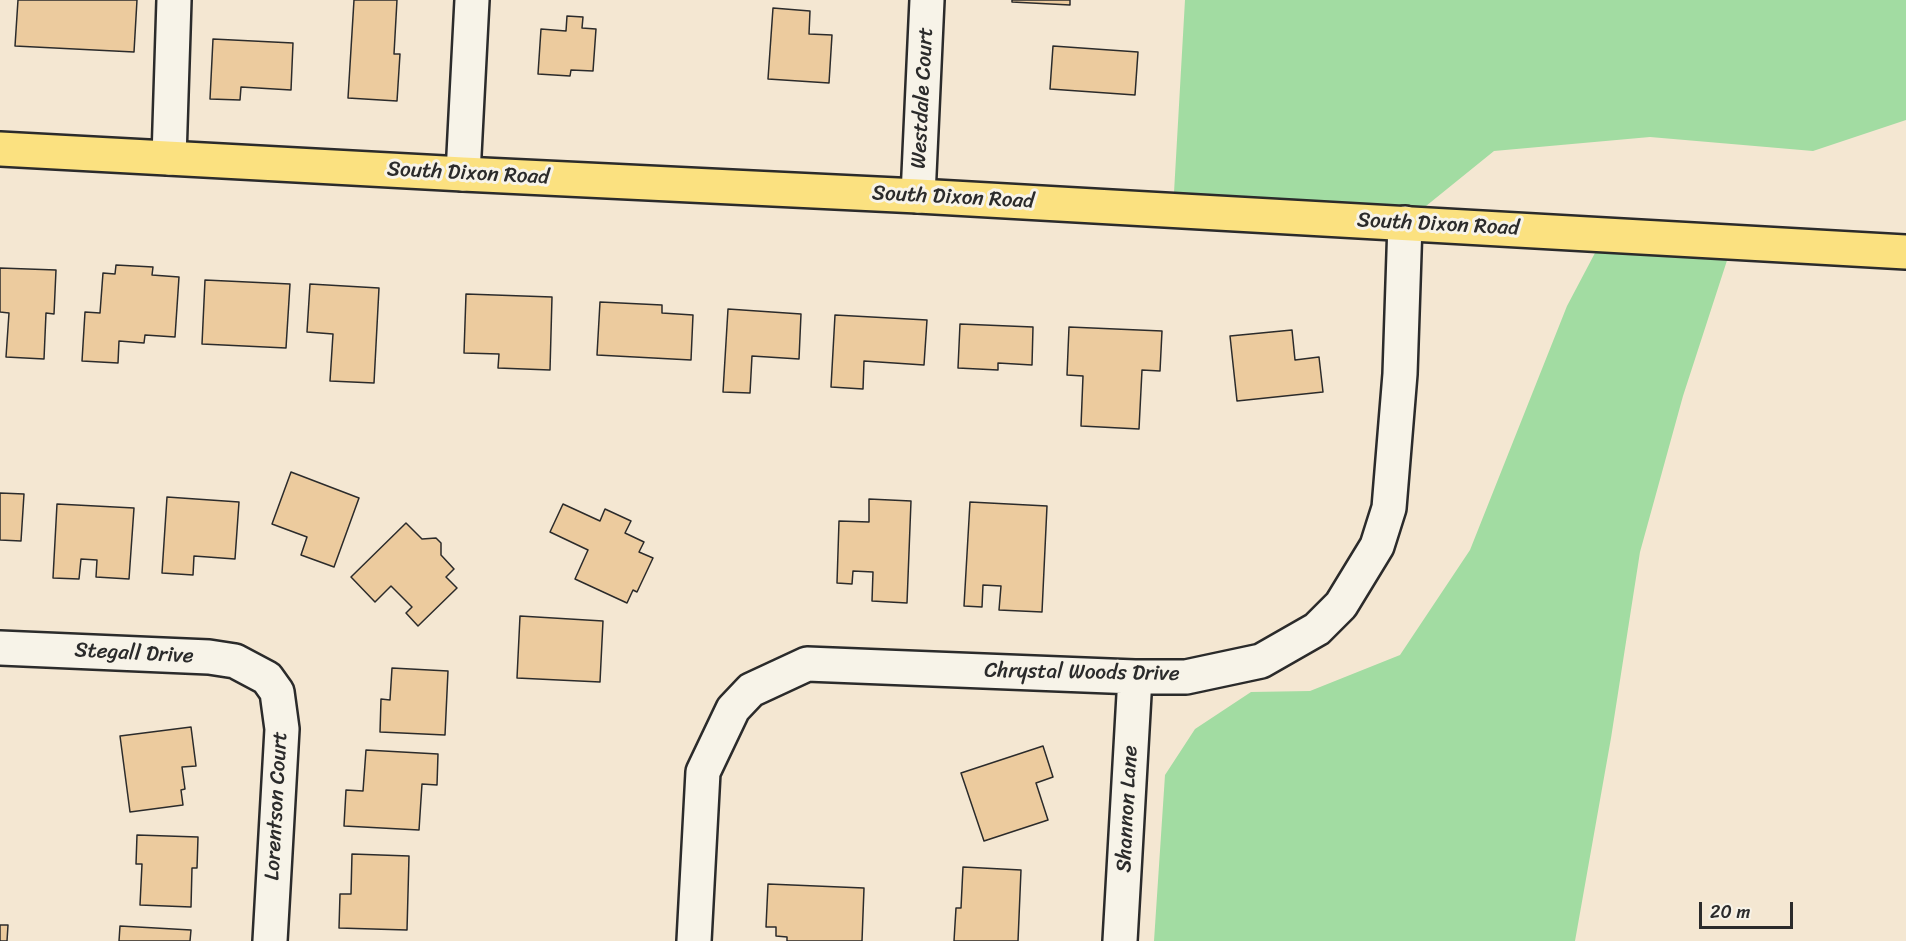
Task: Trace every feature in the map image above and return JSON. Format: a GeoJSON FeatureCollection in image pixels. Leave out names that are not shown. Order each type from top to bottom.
{"type":"FeatureCollection","features":[{"type":"Feature","properties":{"kind":"main road","name":"South Dixon Road"},"geometry":{"type":"LineString","coordinates":[[0,149],[918,196],[1906,252]]}},
{"type":"Feature","properties":{"kind":"street"},"geometry":{"type":"LineString","coordinates":[[169,158],[174,0]]}},
{"type":"Feature","properties":{"kind":"street"},"geometry":{"type":"LineString","coordinates":[[463,174],[472,0]]}},
{"type":"Feature","properties":{"kind":"street","name":"Westdale Court"},"geometry":{"type":"LineString","coordinates":[[918,196],[927,0]]}},
{"type":"Feature","properties":{"kind":"street","name":"Chrystal Woods Drive"},"geometry":{"type":"LineString","coordinates":[[694,941],[703,772],[733,709],[751,690],[807,664],[1186,677],[1261,661],[1317,629],[1333,614],[1341,605],[1377,546],[1389,507],[1400,374],[1405,223]]}},
{"type":"Feature","properties":{"kind":"street","name":"Stegall Drive"},"geometry":{"type":"LineString","coordinates":[[0,648],[209,657],[235,661],[264,676]]}},
{"type":"Feature","properties":{"kind":"street","name":"Lorentson Court"},"geometry":{"type":"LineString","coordinates":[[264,676],[277,692],[282,729],[270,941]]}},
{"type":"Feature","properties":{"kind":"street","name":"Shannon Lane"},"geometry":{"type":"LineString","coordinates":[[1120,941],[1135,677]]}},
{"type":"Feature","properties":{"kind":"green space"},"geometry":{"type":"Polygon","coordinates":[[[1185,0],[1906,0],[1906,120],[1813,151],[1650,137],[1494,151],[1405,223],[1173,210],[1185,0]]]}},
{"type":"Feature","properties":{"kind":"green space"},"geometry":{"type":"Polygon","coordinates":[[[1605,234],[1733,242],[1683,396],[1640,552],[1611,738],[1575,941],[1154,941],[1165,775],[1195,729],[1251,692],[1310,691],[1400,655],[1470,550],[1567,306],[1605,234]]]}},
{"type":"Feature","properties":{"kind":"building"},"geometry":{"type":"Polygon","coordinates":[[[18,0],[137,0],[134,52],[15,46],[18,0]]]}},
{"type":"Feature","properties":{"kind":"building"},"geometry":{"type":"Polygon","coordinates":[[[354,0],[397,0],[394,54],[400,54],[397,101],[348,98],[354,0]]]}},
{"type":"Feature","properties":{"kind":"building"},"geometry":{"type":"Polygon","coordinates":[[[1012,0],[1070,0],[1070,5],[1012,2],[1012,0]]]}},
{"type":"Feature","properties":{"kind":"building"},"geometry":{"type":"Polygon","coordinates":[[[773,8],[810,11],[809,34],[832,35],[829,83],[768,79],[773,8]]]}},
{"type":"Feature","properties":{"kind":"building"},"geometry":{"type":"Polygon","coordinates":[[[567,16],[583,17],[582,28],[596,29],[593,71],[571,70],[570,76],[538,74],[541,29],[566,31],[567,16]]]}},
{"type":"Feature","properties":{"kind":"building"},"geometry":{"type":"Polygon","coordinates":[[[213,39],[293,43],[291,90],[241,87],[240,100],[210,99],[213,39]]]}},
{"type":"Feature","properties":{"kind":"building"},"geometry":{"type":"Polygon","coordinates":[[[1053,46],[1138,52],[1135,95],[1050,89],[1053,46]]]}},
{"type":"Feature","properties":{"kind":"building"},"geometry":{"type":"Polygon","coordinates":[[[116,265],[153,267],[152,275],[179,277],[175,337],[145,335],[144,343],[119,341],[118,363],[82,361],[85,312],[100,313],[103,273],[115,274],[116,265]]]}},
{"type":"Feature","properties":{"kind":"building"},"geometry":{"type":"Polygon","coordinates":[[[0,268],[56,270],[54,314],[46,313],[44,359],[6,357],[9,313],[0,312],[0,268]]]}},
{"type":"Feature","properties":{"kind":"building"},"geometry":{"type":"Polygon","coordinates":[[[205,280],[290,284],[286,348],[202,344],[205,280]]]}},
{"type":"Feature","properties":{"kind":"building"},"geometry":{"type":"Polygon","coordinates":[[[310,284],[379,288],[374,383],[330,381],[333,334],[307,332],[310,284]]]}},
{"type":"Feature","properties":{"kind":"building"},"geometry":{"type":"Polygon","coordinates":[[[466,294],[552,297],[550,370],[498,368],[499,354],[464,353],[466,294]]]}},
{"type":"Feature","properties":{"kind":"building"},"geometry":{"type":"Polygon","coordinates":[[[600,302],[662,305],[662,313],[693,315],[691,360],[597,355],[600,302]]]}},
{"type":"Feature","properties":{"kind":"building"},"geometry":{"type":"Polygon","coordinates":[[[728,309],[801,314],[799,359],[752,356],[750,393],[723,392],[728,309]]]}},
{"type":"Feature","properties":{"kind":"building"},"geometry":{"type":"Polygon","coordinates":[[[835,315],[927,320],[924,365],[864,361],[863,389],[831,387],[835,315]]]}},
{"type":"Feature","properties":{"kind":"building"},"geometry":{"type":"Polygon","coordinates":[[[960,324],[1033,327],[1032,365],[998,363],[998,370],[958,368],[960,324]]]}},
{"type":"Feature","properties":{"kind":"building"},"geometry":{"type":"Polygon","coordinates":[[[1069,327],[1162,331],[1160,371],[1142,370],[1139,429],[1081,426],[1083,376],[1067,375],[1069,327]]]}},
{"type":"Feature","properties":{"kind":"building"},"geometry":{"type":"Polygon","coordinates":[[[1292,330],[1295,360],[1319,357],[1323,392],[1237,401],[1230,336],[1292,330]]]}},
{"type":"Feature","properties":{"kind":"building"},"geometry":{"type":"Polygon","coordinates":[[[291,472],[359,498],[334,567],[301,555],[307,537],[272,524],[291,472]]]}},
{"type":"Feature","properties":{"kind":"building"},"geometry":{"type":"Polygon","coordinates":[[[0,493],[24,494],[21,541],[0,540],[0,493]]]}},
{"type":"Feature","properties":{"kind":"building"},"geometry":{"type":"Polygon","coordinates":[[[167,497],[239,502],[235,559],[194,556],[193,575],[162,573],[167,497]]]}},
{"type":"Feature","properties":{"kind":"building"},"geometry":{"type":"Polygon","coordinates":[[[869,499],[911,501],[907,603],[872,601],[873,572],[853,571],[852,584],[837,583],[839,521],[869,522],[869,499]]]}},
{"type":"Feature","properties":{"kind":"building"},"geometry":{"type":"Polygon","coordinates":[[[970,502],[1047,506],[1042,612],[999,610],[1001,586],[983,585],[982,607],[964,606],[970,502]]]}},
{"type":"Feature","properties":{"kind":"building"},"geometry":{"type":"Polygon","coordinates":[[[57,504],[134,508],[129,579],[96,577],[97,560],[81,559],[79,579],[53,578],[57,504]]]}},
{"type":"Feature","properties":{"kind":"building"},"geometry":{"type":"Polygon","coordinates":[[[563,504],[600,521],[605,509],[631,521],[625,533],[644,542],[639,552],[653,558],[637,592],[633,590],[627,603],[575,579],[588,550],[550,532],[563,504]]]}},
{"type":"Feature","properties":{"kind":"building"},"geometry":{"type":"Polygon","coordinates":[[[406,523],[422,539],[436,538],[441,543],[441,555],[454,569],[446,577],[457,588],[418,626],[406,613],[412,607],[391,586],[375,602],[351,577],[406,523]]]}},
{"type":"Feature","properties":{"kind":"building"},"geometry":{"type":"Polygon","coordinates":[[[520,616],[603,621],[600,682],[517,678],[520,616]]]}},
{"type":"Feature","properties":{"kind":"building"},"geometry":{"type":"Polygon","coordinates":[[[392,668],[448,671],[445,735],[380,732],[381,699],[390,700],[392,668]]]}},
{"type":"Feature","properties":{"kind":"building"},"geometry":{"type":"Polygon","coordinates":[[[191,727],[196,766],[182,767],[185,789],[181,790],[183,805],[130,812],[120,736],[191,727]]]}},
{"type":"Feature","properties":{"kind":"building"},"geometry":{"type":"Polygon","coordinates":[[[1043,746],[1053,777],[1036,783],[1048,820],[984,841],[961,773],[1043,746]]]}},
{"type":"Feature","properties":{"kind":"building"},"geometry":{"type":"Polygon","coordinates":[[[366,750],[438,754],[437,785],[422,784],[419,830],[344,826],[346,790],[363,791],[366,750]]]}},
{"type":"Feature","properties":{"kind":"building"},"geometry":{"type":"Polygon","coordinates":[[[137,835],[198,837],[197,868],[192,868],[191,907],[140,905],[142,864],[136,864],[137,835]]]}},
{"type":"Feature","properties":{"kind":"building"},"geometry":{"type":"Polygon","coordinates":[[[352,854],[409,856],[407,930],[339,928],[340,894],[351,894],[352,854]]]}},
{"type":"Feature","properties":{"kind":"building"},"geometry":{"type":"Polygon","coordinates":[[[963,867],[1021,870],[1018,941],[954,941],[956,908],[961,908],[963,867]]]}},
{"type":"Feature","properties":{"kind":"building"},"geometry":{"type":"Polygon","coordinates":[[[768,884],[864,888],[862,941],[787,941],[787,937],[776,936],[776,927],[766,927],[768,884]]]}},
{"type":"Feature","properties":{"kind":"building"},"geometry":{"type":"Polygon","coordinates":[[[0,925],[8,925],[7,941],[0,941],[0,925]]]}},
{"type":"Feature","properties":{"kind":"building"},"geometry":{"type":"Polygon","coordinates":[[[120,926],[191,930],[190,941],[119,941],[120,926]]]}}]}
